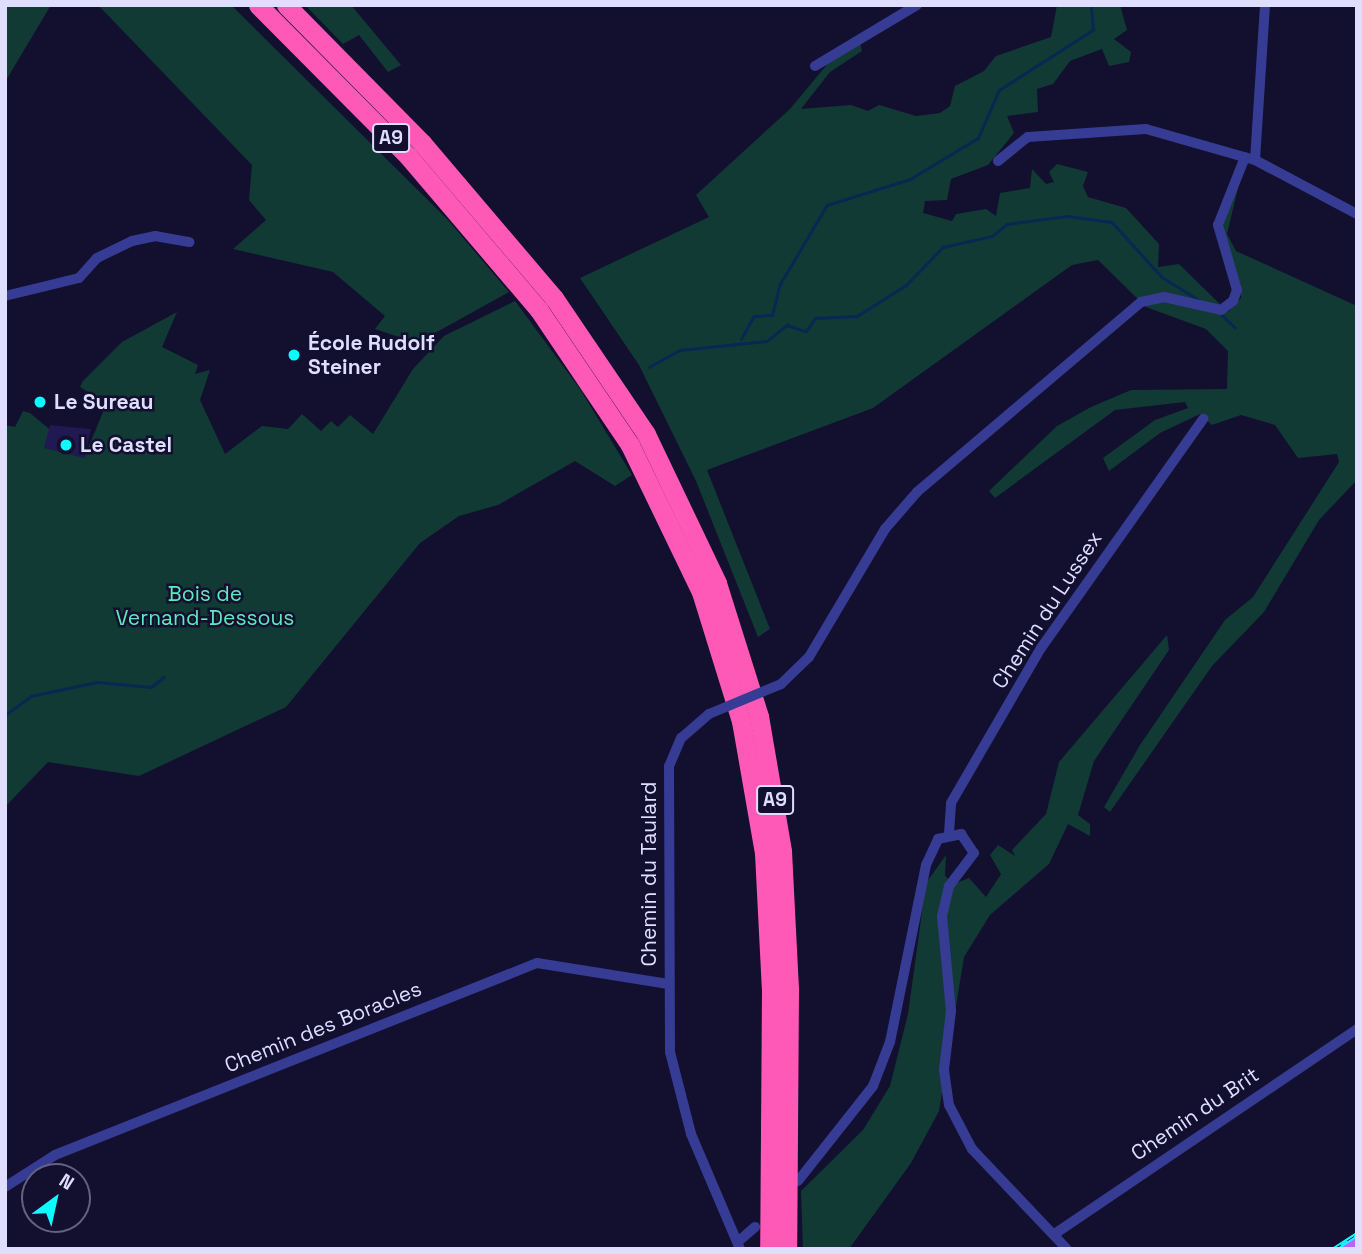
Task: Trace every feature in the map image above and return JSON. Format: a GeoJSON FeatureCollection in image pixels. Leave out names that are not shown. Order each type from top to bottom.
{"type":"FeatureCollection","features":[{"type":"Feature","properties":{"kind":"highway","name":"A9"},"geometry":{"type":"LineString","coordinates":[[258,5],[408,156],[516,279],[654,470],[714,630],[757,800],[769,935],[769,1249]]}},
{"type":"Feature","properties":{"kind":"highway","name":"A9"},"geometry":{"type":"LineString","coordinates":[[285,5],[413,133],[535,272],[603,365],[737,638],[775,796],[789,962],[787,1249]]}},
{"type":"Feature","properties":{"kind":"main road"},"geometry":{"type":"LineString","coordinates":[[1349,1249],[1357,1243]]}},
{"type":"Feature","properties":{"kind":"street"},"geometry":{"type":"LineString","coordinates":[[815,66],[917,5]]}},
{"type":"Feature","properties":{"kind":"street"},"geometry":{"type":"LineString","coordinates":[[1250,158],[1265,5]]}},
{"type":"Feature","properties":{"kind":"street"},"geometry":{"type":"LineString","coordinates":[[998,161],[1028,136],[1110,128],[1146,129],[1250,158],[1357,214]]}},
{"type":"Feature","properties":{"kind":"street","name":"Chemin du Taulard"},"geometry":{"type":"LineString","coordinates":[[740,1244],[678,1096],[668,984],[669,766],[681,738],[709,715],[782,684],[809,657],[885,529],[917,492],[1141,302],[1164,297],[1198,307],[1230,305],[1237,290],[1218,225],[1250,158]]}},
{"type":"Feature","properties":{"kind":"street"},"geometry":{"type":"LineString","coordinates":[[5,296],[79,278],[97,258],[132,241],[155,236],[189,242]]}},
{"type":"Feature","properties":{"kind":"street","name":"Chemin du Lussex"},"geometry":{"type":"LineString","coordinates":[[798,1181],[860,1106],[884,1060],[919,887],[935,843],[949,833],[951,803],[1041,648],[1203,419]]}},
{"type":"Feature","properties":{"kind":"street"},"geometry":{"type":"LineString","coordinates":[[949,833],[971,841],[972,858],[949,886],[942,916],[951,1012],[944,1070],[949,1105],[972,1149],[1056,1233],[1067,1249]]}},
{"type":"Feature","properties":{"kind":"street","name":"Chemin des Boracles"},"geometry":{"type":"LineString","coordinates":[[5,1187],[55,1155],[537,963],[668,984]]}},
{"type":"Feature","properties":{"kind":"street","name":"Chemin du Brit"},"geometry":{"type":"LineString","coordinates":[[1056,1233],[1357,1029]]}},
{"type":"Feature","properties":{"kind":"street"},"geometry":{"type":"LineString","coordinates":[[740,1244],[755,1227]]}},
{"type":"Feature","properties":{"kind":"green space"},"geometry":{"type":"Polygon","coordinates":[[[5,5],[51,5],[5,82],[5,5]]]}},
{"type":"Feature","properties":{"kind":"green space"},"geometry":{"type":"Polygon","coordinates":[[[98,5],[231,5],[448,220],[509,292],[417,343],[375,329],[385,316],[333,272],[233,249],[266,220],[249,200],[252,165],[98,5]]]}},
{"type":"Feature","properties":{"kind":"green space"},"geometry":{"type":"Polygon","coordinates":[[[305,5],[351,5],[401,65],[388,72],[359,35],[343,44],[305,5]]]}},
{"type":"Feature","properties":{"kind":"green space"},"geometry":{"type":"Polygon","coordinates":[[[1057,5],[1120,5],[1127,30],[1114,39],[1131,52],[1129,62],[1109,66],[1102,49],[1070,61],[1053,84],[1037,89],[1038,112],[1007,116],[1014,133],[988,165],[951,179],[947,200],[925,201],[923,213],[952,221],[956,214],[986,209],[996,216],[1000,193],[1030,188],[1032,169],[1046,184],[1054,182],[1049,172],[1057,164],[1088,172],[1083,186],[1088,197],[1126,208],[1159,244],[1158,267],[1179,264],[1228,312],[1241,298],[1241,286],[1221,235],[1231,193],[1238,188],[1227,234],[1236,251],[1357,306],[1357,480],[1319,520],[1264,612],[1212,666],[1110,812],[1104,807],[1140,745],[1225,620],[1253,597],[1339,462],[1337,454],[1298,458],[1275,425],[1241,415],[1212,425],[1200,414],[1160,433],[1109,471],[1103,458],[1155,420],[1188,408],[1185,402],[1115,410],[995,498],[989,491],[1057,426],[1091,407],[1131,390],[1227,389],[1228,351],[1206,329],[1146,307],[1098,260],[1072,265],[873,408],[707,470],[770,629],[758,637],[696,481],[639,365],[580,278],[709,217],[696,195],[790,109],[830,61],[860,43],[862,51],[830,72],[801,109],[851,105],[868,111],[879,105],[916,116],[940,113],[950,106],[955,86],[984,71],[996,56],[1051,37],[1057,5]]]}},
{"type":"Feature","properties":{"kind":"green space","name":"Bois de Vernand-Dessous"},"geometry":{"type":"Polygon","coordinates":[[[515,301],[580,389],[632,475],[615,486],[575,461],[498,505],[459,516],[420,543],[286,707],[139,776],[48,762],[5,807],[5,425],[15,427],[23,411],[30,413],[84,458],[103,412],[99,399],[80,387],[83,381],[122,342],[177,312],[162,347],[198,365],[195,374],[210,370],[200,400],[225,454],[262,426],[288,429],[302,414],[321,431],[331,421],[338,427],[350,415],[373,434],[413,369],[444,336],[515,301]]]}},
{"type":"Feature","properties":{"kind":"green space"},"geometry":{"type":"Polygon","coordinates":[[[1167,635],[1169,650],[1094,761],[1078,815],[1090,824],[1090,836],[1068,824],[1049,864],[990,915],[964,957],[939,1111],[911,1163],[849,1249],[803,1249],[801,1191],[863,1130],[890,1086],[908,1014],[926,883],[946,855],[945,876],[954,884],[969,878],[986,897],[1001,874],[990,855],[998,845],[1015,856],[1012,850],[1046,814],[1059,762],[1167,635]]]}},
{"type":"Feature","properties":{"kind":"building","name":"Le Castel"},"geometry":{"type":"Polygon","coordinates":[[[50,425],[91,429],[84,458],[44,448],[50,425]]]}},
{"type":"Feature","properties":{"kind":"waterway"},"geometry":{"type":"LineString","coordinates":[[741,339],[754,316],[772,315],[780,284],[827,205],[910,179],[978,138],[999,90],[1093,30],[1091,5]]}},
{"type":"Feature","properties":{"kind":"waterway"},"geometry":{"type":"LineString","coordinates":[[649,367],[680,350],[767,341],[787,325],[806,331],[815,318],[857,316],[906,285],[943,247],[992,236],[1007,224],[1067,216],[1112,222],[1162,277],[1199,300]]}},
{"type":"Feature","properties":{"kind":"waterway"},"geometry":{"type":"LineString","coordinates":[[1222,315],[1235,327]]}},
{"type":"Feature","properties":{"kind":"waterway"},"geometry":{"type":"LineString","coordinates":[[5,715],[31,696],[97,682],[151,687],[164,677]]}},
{"type":"Feature","properties":{"kind":"railway"},"geometry":{"type":"LineString","coordinates":[[1334,1249],[1357,1234]]}},
{"type":"Feature","properties":{"kind":"place","name":"École Rudolf Steiner"},"geometry":{"type":"Point","coordinates":[294,355]}},
{"type":"Feature","properties":{"kind":"place","name":"Le Sureau"},"geometry":{"type":"Point","coordinates":[40,402]}},
{"type":"Feature","properties":{"kind":"place","name":"Le Castel"},"geometry":{"type":"Point","coordinates":[66,445]}}]}
